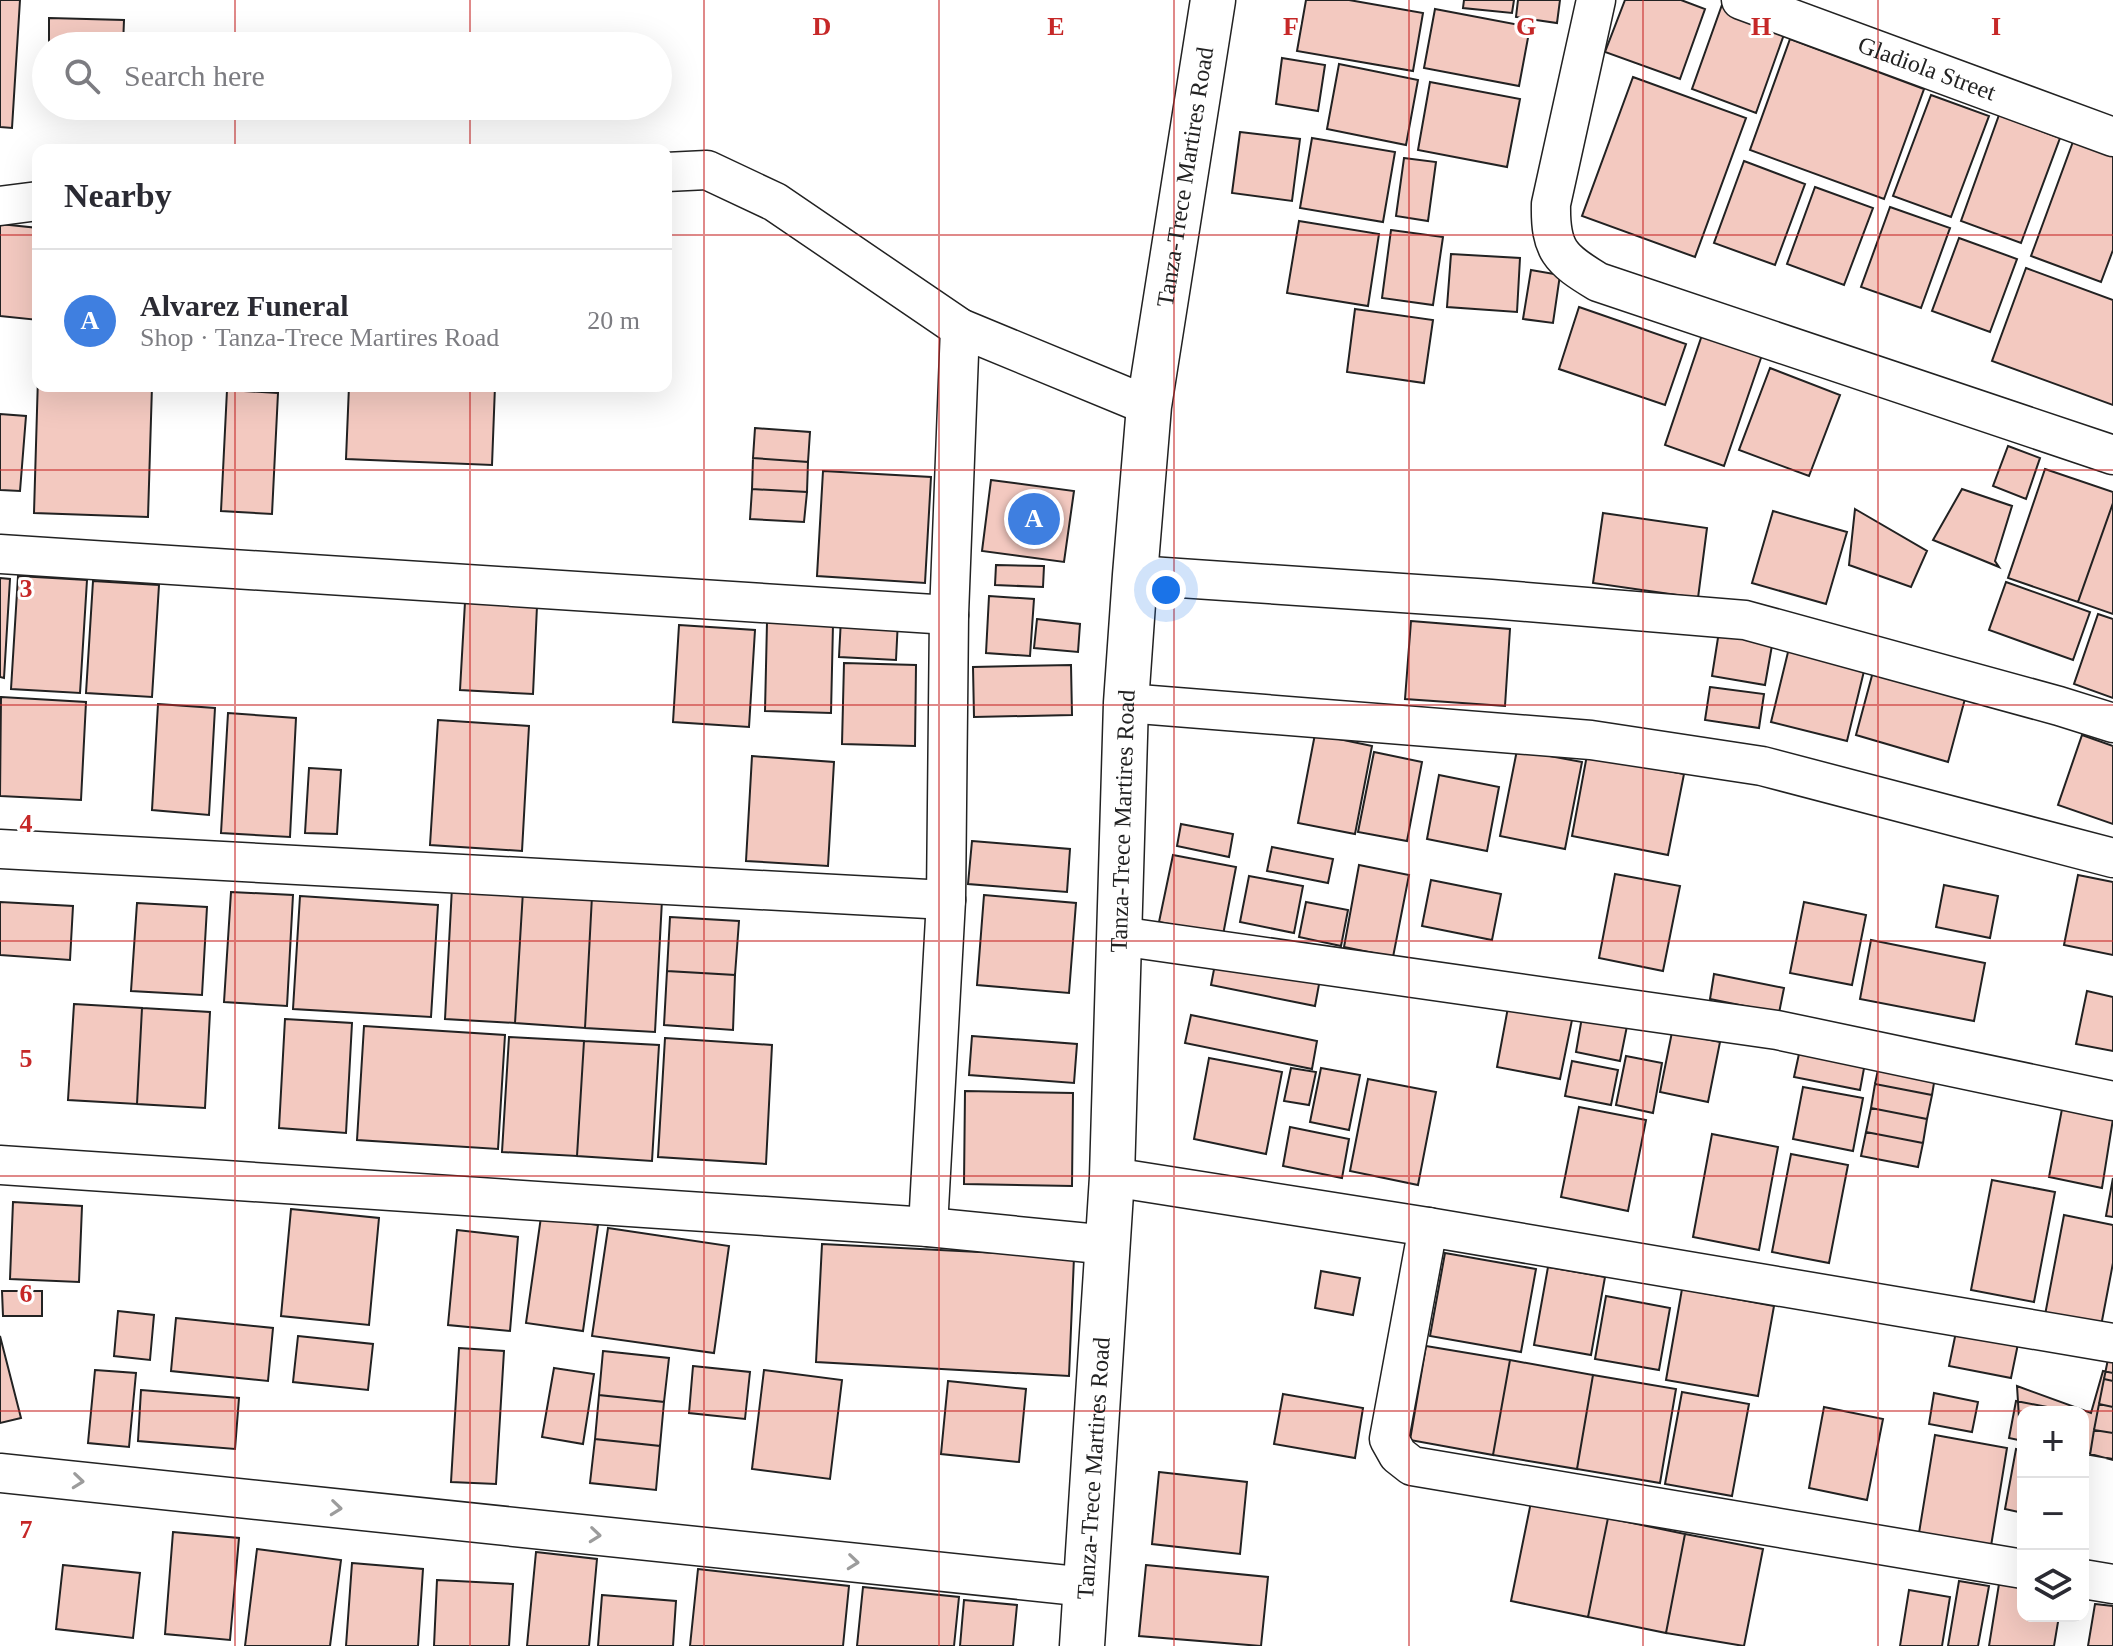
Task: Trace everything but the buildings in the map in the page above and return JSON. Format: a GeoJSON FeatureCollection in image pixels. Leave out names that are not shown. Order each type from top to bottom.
{"type":"FeatureCollection","features":[{"type":"Feature","properties":{"kind":"main road","name":"Tanza-Trece Martires Road"},"geometry":{"type":"LineString","coordinates":[[1082,1646],[1109,1245],[1126,703],[1135,575],[1149,406],[1213,0]]}},
{"type":"Feature","properties":{"kind":"street"},"geometry":{"type":"LineString","coordinates":[[1596,0],[1551,204],[1550,227],[1556,247],[1569,264],[1598,282],[2113,455]]}},
{"type":"Feature","properties":{"kind":"street","name":"Gladiola Street"},"geometry":{"type":"LineString","coordinates":[[1741,0],[2113,137]]}},
{"type":"Feature","properties":{"kind":"street"},"geometry":{"type":"LineString","coordinates":[[672,172],[707,170],[775,202],[960,328],[1149,406]]}},
{"type":"Feature","properties":{"kind":"street"},"geometry":{"type":"LineString","coordinates":[[0,206],[32,202]]}},
{"type":"Feature","properties":{"kind":"street"},"geometry":{"type":"LineString","coordinates":[[928,1227],[946,900],[949,615],[960,328]]}},
{"type":"Feature","properties":{"kind":"street"},"geometry":{"type":"LineString","coordinates":[[0,554],[949,615]]}},
{"type":"Feature","properties":{"kind":"street"},"geometry":{"type":"LineString","coordinates":[[1135,575],[1745,620],[2113,723]]}},
{"type":"Feature","properties":{"kind":"street"},"geometry":{"type":"LineString","coordinates":[[1126,703],[1591,740],[1762,766],[2113,858]]}},
{"type":"Feature","properties":{"kind":"street"},"geometry":{"type":"LineString","coordinates":[[0,849],[946,900]]}},
{"type":"Feature","properties":{"kind":"street"},"geometry":{"type":"LineString","coordinates":[[1119,936],[1777,1030],[2113,1101]]}},
{"type":"Feature","properties":{"kind":"street"},"geometry":{"type":"LineString","coordinates":[[0,1165],[928,1227],[1109,1245]]}},
{"type":"Feature","properties":{"kind":"street"},"geometry":{"type":"LineString","coordinates":[[1112,1177],[2113,1343]]}},
{"type":"Feature","properties":{"kind":"street"},"geometry":{"type":"LineString","coordinates":[[1428,1227],[1389,1439],[1398,1455],[1412,1466],[2017,1568]]}},
{"type":"Feature","properties":{"kind":"street"},"geometry":{"type":"LineString","coordinates":[[0,1473],[1087,1587]]}},
{"type":"Feature","properties":{"kind":"street"},"geometry":{"type":"LineString","coordinates":[[2089,1580],[2113,1584]]}},
{"type":"Feature","properties":{"kind":"place","name":"Alvarez Funeral"},"geometry":{"type":"Point","coordinates":[1034,519]}}]}
